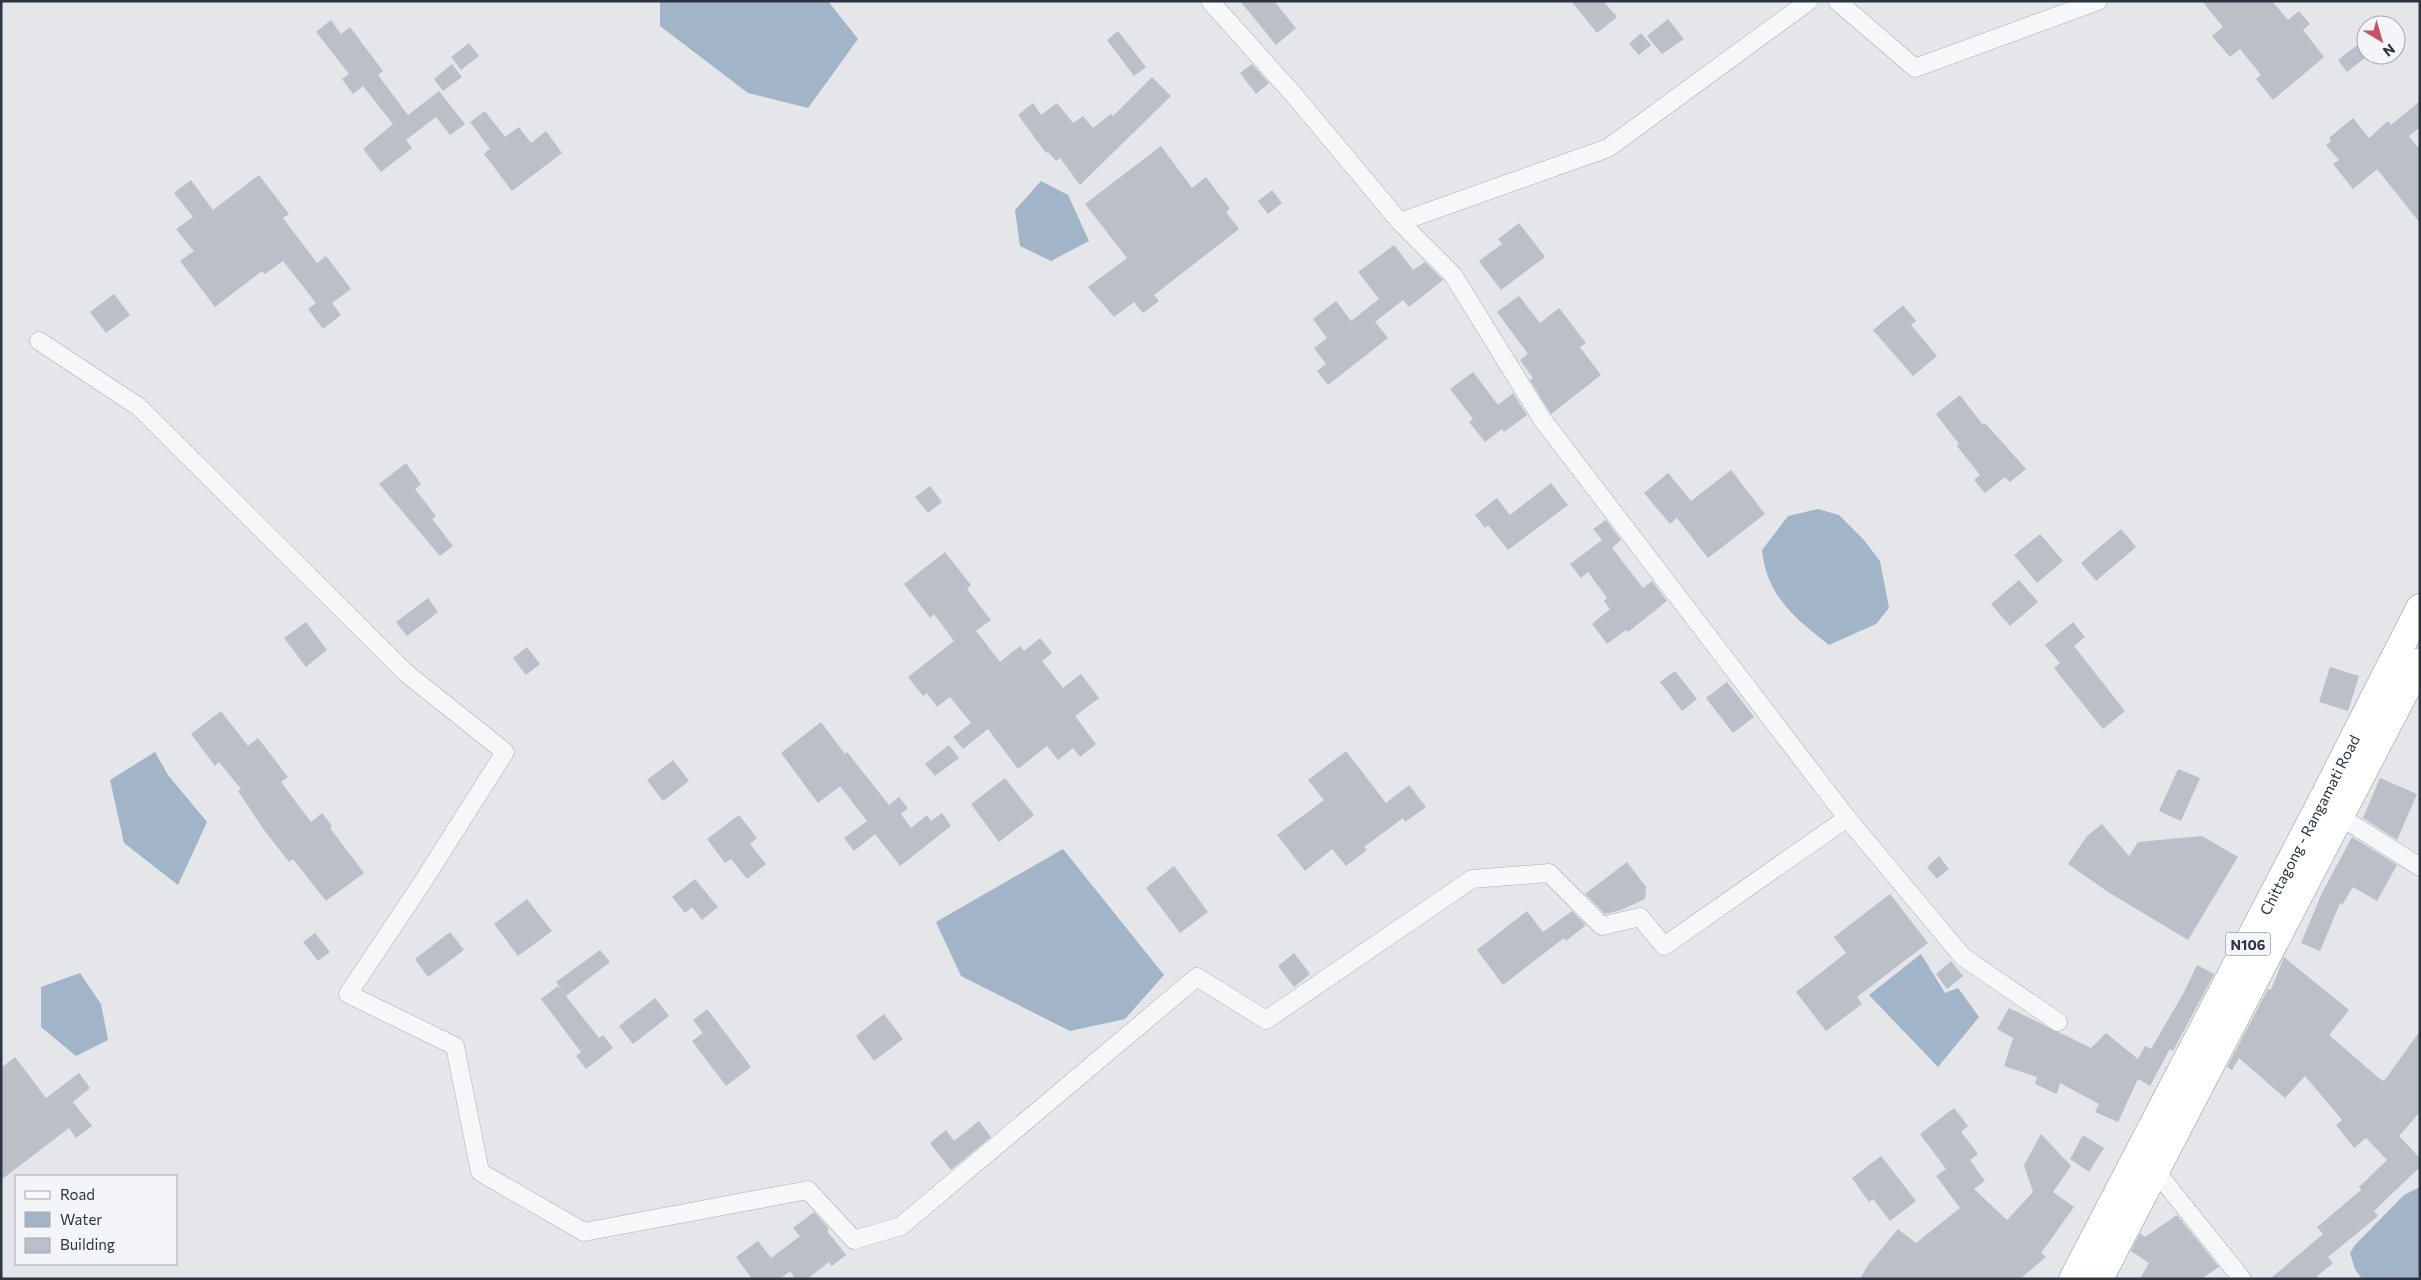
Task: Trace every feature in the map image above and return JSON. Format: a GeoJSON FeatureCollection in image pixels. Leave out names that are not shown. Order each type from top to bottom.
{"type":"FeatureCollection","features":[{"type":"Feature","properties":{"kind":"highway","name":"Chittagong - Rangamati Road"},"geometry":{"type":"LineString","coordinates":[[2073,1279],[2322,802],[2420,608]]}},
{"type":"Feature","properties":{"kind":"highway"},"geometry":{"type":"LineString","coordinates":[[2099,1279],[2420,662]]}},
{"type":"Feature","properties":{"kind":"street"},"geometry":{"type":"LineString","coordinates":[[1210,1],[1294,94],[1400,222],[1453,275],[1542,419],[1848,818],[1963,957],[2058,1022]]}},
{"type":"Feature","properties":{"kind":"street"},"geometry":{"type":"LineString","coordinates":[[1400,222],[1608,148],[1809,1]]}},
{"type":"Feature","properties":{"kind":"street"},"geometry":{"type":"LineString","coordinates":[[1837,1],[1915,68],[2098,1]]}},
{"type":"Feature","properties":{"kind":"street"},"geometry":{"type":"LineString","coordinates":[[38,341],[139,407],[406,673],[505,752],[422,883],[348,994],[455,1046],[480,1172],[584,1232],[808,1190],[854,1240],[901,1226],[1197,977],[1266,1020],[1472,879],[1549,873],[1602,926],[1640,916],[1664,946],[1848,818]]}},
{"type":"Feature","properties":{"kind":"street"},"geometry":{"type":"LineString","coordinates":[[2340,816],[2420,867]]}},
{"type":"Feature","properties":{"kind":"street"},"geometry":{"type":"LineString","coordinates":[[2155,1170],[2242,1279]]}},
{"type":"Feature","properties":{"kind":"water"},"geometry":{"type":"Polygon","coordinates":[[[660,1],[828,1],[858,39],[808,108],[748,93],[660,26],[660,1]]]}},
{"type":"Feature","properties":{"kind":"water"},"geometry":{"type":"Polygon","coordinates":[[[1041,181],[1068,195],[1089,241],[1051,261],[1020,246],[1015,210],[1041,181]]]}},
{"type":"Feature","properties":{"kind":"water"},"geometry":{"type":"Polygon","coordinates":[[[1818,509],[1839,515],[1863,539],[1880,561],[1889,608],[1876,624],[1829,645],[1794,615],[1776,594],[1765,566],[1762,550],[1788,516],[1818,509]]]}},
{"type":"Feature","properties":{"kind":"water"},"geometry":{"type":"Polygon","coordinates":[[[155,752],[168,775],[207,822],[178,885],[124,843],[110,780],[155,752]]]}},
{"type":"Feature","properties":{"kind":"water"},"geometry":{"type":"Polygon","coordinates":[[[1063,849],[1164,975],[1125,1019],[1070,1031],[961,976],[936,922],[1063,849]]]}},
{"type":"Feature","properties":{"kind":"water"},"geometry":{"type":"Polygon","coordinates":[[[1921,954],[1945,993],[1958,988],[1979,1017],[1938,1067],[1869,995],[1921,954]]]}},
{"type":"Feature","properties":{"kind":"water"},"geometry":{"type":"Polygon","coordinates":[[[80,973],[101,1004],[108,1040],[76,1056],[41,1027],[41,987],[80,973]]]}},
{"type":"Feature","properties":{"kind":"water"},"geometry":{"type":"Polygon","coordinates":[[[2420,1187],[2420,1275],[2417,1279],[2362,1279],[2355,1269],[2350,1253],[2355,1245],[2404,1195],[2420,1187]]]}},
{"type":"Feature","properties":{"kind":"building"},"geometry":{"type":"Polygon","coordinates":[[[1240,1],[1274,1],[1296,28],[1276,45],[1240,1]]]}},
{"type":"Feature","properties":{"kind":"building"},"geometry":{"type":"Polygon","coordinates":[[[1571,1],[1603,1],[1617,17],[1597,33],[1571,1]]]}},
{"type":"Feature","properties":{"kind":"building"},"geometry":{"type":"Polygon","coordinates":[[[2202,1],[2272,1],[2288,20],[2299,11],[2310,24],[2303,30],[2324,57],[2273,100],[2256,79],[2261,75],[2240,49],[2230,57],[2212,36],[2223,27],[2202,1]]]}},
{"type":"Feature","properties":{"kind":"building"},"geometry":{"type":"Polygon","coordinates":[[[1668,19],[1684,39],[1662,54],[1647,36],[1668,19]]]}},
{"type":"Feature","properties":{"kind":"building"},"geometry":{"type":"Polygon","coordinates":[[[331,20],[341,34],[350,27],[383,71],[378,75],[408,115],[439,91],[465,124],[450,135],[436,117],[406,140],[412,148],[381,172],[363,149],[393,124],[363,86],[353,94],[342,79],[349,74],[316,32],[331,20]]]}},
{"type":"Feature","properties":{"kind":"building"},"geometry":{"type":"Polygon","coordinates":[[[1118,31],[1146,67],[1134,76],[1107,40],[1118,31]]]}},
{"type":"Feature","properties":{"kind":"building"},"geometry":{"type":"Polygon","coordinates":[[[1641,33],[1651,45],[1639,55],[1629,44],[1641,33]]]}},
{"type":"Feature","properties":{"kind":"building"},"geometry":{"type":"Polygon","coordinates":[[[469,43],[479,56],[461,70],[451,57],[469,43]]]}},
{"type":"Feature","properties":{"kind":"building"},"geometry":{"type":"Polygon","coordinates":[[[2356,46],[2356,65],[2347,72],[2338,60],[2356,46]]]}},
{"type":"Feature","properties":{"kind":"building"},"geometry":{"type":"Polygon","coordinates":[[[452,64],[462,77],[443,91],[434,79],[452,64]]]}},
{"type":"Feature","properties":{"kind":"building"},"geometry":{"type":"Polygon","coordinates":[[[1252,64],[1269,83],[1256,94],[1240,73],[1252,64]]]}},
{"type":"Feature","properties":{"kind":"building"},"geometry":{"type":"Polygon","coordinates":[[[1152,77],[1171,96],[1080,185],[1060,158],[1056,161],[1048,152],[1046,153],[1018,115],[1033,103],[1041,115],[1057,103],[1073,123],[1083,116],[1093,128],[1111,114],[1113,116],[1152,77]]]}},
{"type":"Feature","properties":{"kind":"building"},"geometry":{"type":"Polygon","coordinates":[[[2420,101],[2420,127],[2409,136],[2420,150],[2420,223],[2377,169],[2353,189],[2333,164],[2339,160],[2326,145],[2331,141],[2329,138],[2353,118],[2369,138],[2388,121],[2391,125],[2420,101]]]}},
{"type":"Feature","properties":{"kind":"building"},"geometry":{"type":"Polygon","coordinates":[[[485,111],[505,137],[519,127],[531,143],[546,131],[562,153],[512,191],[484,154],[490,149],[470,122],[485,111]]]}},
{"type":"Feature","properties":{"kind":"building"},"geometry":{"type":"Polygon","coordinates":[[[1161,146],[1192,188],[1206,177],[1230,209],[1226,212],[1239,229],[1154,295],[1159,301],[1143,313],[1134,302],[1114,317],[1088,287],[1127,258],[1085,204],[1161,146]]]}},
{"type":"Feature","properties":{"kind":"building"},"geometry":{"type":"Polygon","coordinates":[[[259,175],[289,214],[283,218],[317,263],[326,256],[351,289],[332,303],[341,315],[323,329],[308,309],[316,303],[283,261],[265,274],[262,271],[215,307],[180,261],[194,251],[176,229],[193,217],[174,193],[191,180],[213,210],[259,175]]]}},
{"type":"Feature","properties":{"kind":"building"},"geometry":{"type":"Polygon","coordinates":[[[1272,190],[1282,203],[1268,214],[1258,201],[1272,190]]]}},
{"type":"Feature","properties":{"kind":"building"},"geometry":{"type":"Polygon","coordinates":[[[1519,223],[1545,257],[1501,290],[1479,261],[1502,244],[1498,239],[1519,223]]]}},
{"type":"Feature","properties":{"kind":"building"},"geometry":{"type":"Polygon","coordinates":[[[1394,245],[1413,270],[1425,262],[1443,280],[1409,307],[1403,300],[1375,322],[1388,338],[1328,385],[1317,371],[1326,364],[1314,348],[1327,338],[1313,319],[1336,301],[1351,321],[1379,299],[1358,272],[1394,245]]]}},
{"type":"Feature","properties":{"kind":"building"},"geometry":{"type":"Polygon","coordinates":[[[114,294],[130,315],[106,333],[90,312],[114,294]]]}},
{"type":"Feature","properties":{"kind":"building"},"geometry":{"type":"Polygon","coordinates":[[[1519,296],[1540,323],[1559,308],[1586,343],[1580,347],[1601,375],[1551,414],[1530,380],[1533,378],[1520,360],[1528,354],[1497,312],[1519,296]]]}},
{"type":"Feature","properties":{"kind":"building"},"geometry":{"type":"Polygon","coordinates":[[[1903,305],[1916,321],[1911,325],[1937,356],[1913,376],[1873,330],[1903,305]]]}},
{"type":"Feature","properties":{"kind":"building"},"geometry":{"type":"Polygon","coordinates":[[[1473,372],[1498,405],[1513,393],[1527,415],[1504,432],[1502,429],[1485,442],[1469,422],[1473,419],[1450,389],[1473,372]]]}},
{"type":"Feature","properties":{"kind":"building"},"geometry":{"type":"Polygon","coordinates":[[[1960,395],[1983,425],[1985,423],[2026,469],[2010,482],[2005,477],[1985,493],[1974,480],[1980,475],[1957,446],[1959,444],[1936,414],[1960,395]]]}},
{"type":"Feature","properties":{"kind":"building"},"geometry":{"type":"Polygon","coordinates":[[[406,463],[421,484],[415,489],[436,516],[432,519],[453,546],[440,556],[379,484],[406,463]]]}},
{"type":"Feature","properties":{"kind":"building"},"geometry":{"type":"Polygon","coordinates":[[[1731,470],[1765,514],[1708,558],[1677,518],[1670,524],[1644,493],[1668,473],[1691,501],[1731,470]]]}},
{"type":"Feature","properties":{"kind":"building"},"geometry":{"type":"Polygon","coordinates":[[[1551,483],[1568,505],[1508,550],[1488,525],[1485,528],[1475,515],[1497,498],[1510,515],[1551,483]]]}},
{"type":"Feature","properties":{"kind":"building"},"geometry":{"type":"Polygon","coordinates":[[[930,486],[942,502],[928,513],[915,497],[930,486]]]}},
{"type":"Feature","properties":{"kind":"building"},"geometry":{"type":"Polygon","coordinates":[[[1606,520],[1621,540],[1612,548],[1643,588],[1652,581],[1667,601],[1628,632],[1626,630],[1607,644],[1592,624],[1610,609],[1604,601],[1607,598],[1588,572],[1581,578],[1570,564],[1602,540],[1593,529],[1606,520]]]}},
{"type":"Feature","properties":{"kind":"building"},"geometry":{"type":"Polygon","coordinates":[[[2121,529],[2136,547],[2096,581],[2081,563],[2121,529]]]}},
{"type":"Feature","properties":{"kind":"building"},"geometry":{"type":"Polygon","coordinates":[[[2040,534],[2063,561],[2037,583],[2014,555],[2040,534]]]}},
{"type":"Feature","properties":{"kind":"building"},"geometry":{"type":"Polygon","coordinates":[[[945,552],[971,585],[967,589],[991,620],[976,631],[1000,662],[1020,646],[1024,651],[1040,638],[1052,653],[1042,661],[1063,688],[1081,674],[1099,698],[1075,716],[1096,744],[1080,757],[1073,748],[1058,760],[1047,746],[1018,769],[988,729],[963,749],[953,737],[971,723],[950,697],[937,707],[927,693],[923,696],[908,677],[954,641],[934,614],[930,618],[904,584],[945,552]]]}},
{"type":"Feature","properties":{"kind":"building"},"geometry":{"type":"Polygon","coordinates":[[[2019,580],[2038,602],[2010,626],[1991,604],[2019,580]]]}},
{"type":"Feature","properties":{"kind":"building"},"geometry":{"type":"Polygon","coordinates":[[[428,598],[438,612],[407,636],[396,622],[428,598]]]}},
{"type":"Feature","properties":{"kind":"building"},"geometry":{"type":"Polygon","coordinates":[[[306,622],[327,650],[306,667],[284,638],[306,622]]]}},
{"type":"Feature","properties":{"kind":"building"},"geometry":{"type":"Polygon","coordinates":[[[2073,622],[2085,637],[2074,646],[2125,711],[2103,729],[2054,668],[2060,663],[2045,645],[2073,622]]]}},
{"type":"Feature","properties":{"kind":"building"},"geometry":{"type":"Polygon","coordinates":[[[527,647],[540,664],[526,675],[513,658],[527,647]]]}},
{"type":"Feature","properties":{"kind":"building"},"geometry":{"type":"Polygon","coordinates":[[[2330,667],[2359,676],[2348,711],[2319,702],[2330,667]]]}},
{"type":"Feature","properties":{"kind":"building"},"geometry":{"type":"Polygon","coordinates":[[[1675,671],[1697,699],[1682,711],[1660,682],[1675,671]]]}},
{"type":"Feature","properties":{"kind":"building"},"geometry":{"type":"Polygon","coordinates":[[[1727,682],[1754,717],[1733,733],[1706,698],[1727,682]]]}},
{"type":"Feature","properties":{"kind":"building"},"geometry":{"type":"Polygon","coordinates":[[[221,711],[248,746],[258,738],[288,777],[281,782],[311,822],[322,813],[332,826],[330,828],[364,873],[326,901],[293,859],[289,862],[264,830],[238,791],[241,789],[219,762],[215,766],[191,734],[221,711]]]}},
{"type":"Feature","properties":{"kind":"building"},"geometry":{"type":"Polygon","coordinates":[[[821,722],[845,754],[847,752],[889,805],[899,797],[908,808],[901,814],[911,828],[927,815],[931,821],[942,813],[951,826],[900,866],[875,834],[854,851],[844,838],[867,821],[840,786],[818,803],[781,753],[821,722]]]}},
{"type":"Feature","properties":{"kind":"building"},"geometry":{"type":"Polygon","coordinates":[[[949,745],[959,758],[935,776],[925,764],[949,745]]]}},
{"type":"Feature","properties":{"kind":"building"},"geometry":{"type":"Polygon","coordinates":[[[1346,751],[1386,803],[1409,785],[1426,807],[1405,822],[1403,818],[1364,847],[1367,850],[1346,866],[1332,849],[1305,871],[1277,835],[1324,800],[1308,780],[1346,751]]]}},
{"type":"Feature","properties":{"kind":"building"},"geometry":{"type":"Polygon","coordinates":[[[673,760],[689,781],[663,801],[647,780],[673,760]]]}},
{"type":"Feature","properties":{"kind":"building"},"geometry":{"type":"Polygon","coordinates":[[[2178,769],[2200,778],[2181,821],[2159,811],[2178,769]]]}},
{"type":"Feature","properties":{"kind":"building"},"geometry":{"type":"Polygon","coordinates":[[[1005,778],[1034,815],[999,842],[971,804],[1005,778]]]}},
{"type":"Feature","properties":{"kind":"building"},"geometry":{"type":"Polygon","coordinates":[[[2380,778],[2417,794],[2397,840],[2363,818],[2380,778]]]}},
{"type":"Feature","properties":{"kind":"building"},"geometry":{"type":"Polygon","coordinates":[[[739,815],[757,838],[750,844],[766,864],[747,879],[731,859],[725,863],[707,839],[739,815]]]}},
{"type":"Feature","properties":{"kind":"building"},"geometry":{"type":"Polygon","coordinates":[[[2102,824],[2129,856],[2138,842],[2202,836],[2238,857],[2188,940],[2108,892],[2068,864],[2087,836],[2102,824]]]}},
{"type":"Feature","properties":{"kind":"building"},"geometry":{"type":"Polygon","coordinates":[[[2352,837],[2397,865],[2377,901],[2353,887],[2342,905],[2340,903],[2320,951],[2301,943],[2322,893],[2352,837]]]}},
{"type":"Feature","properties":{"kind":"building"},"geometry":{"type":"Polygon","coordinates":[[[1939,856],[1949,869],[1937,879],[1927,867],[1939,856]]]}},
{"type":"Feature","properties":{"kind":"building"},"geometry":{"type":"Polygon","coordinates":[[[1627,862],[1646,887],[1645,899],[1621,910],[1605,914],[1585,894],[1627,862]]]}},
{"type":"Feature","properties":{"kind":"building"},"geometry":{"type":"Polygon","coordinates":[[[1174,866],[1208,912],[1180,933],[1146,888],[1174,866]]]}},
{"type":"Feature","properties":{"kind":"building"},"geometry":{"type":"Polygon","coordinates":[[[695,879],[718,907],[702,920],[692,907],[685,913],[672,897],[695,879]]]}},
{"type":"Feature","properties":{"kind":"building"},"geometry":{"type":"Polygon","coordinates":[[[1890,894],[1928,943],[1857,997],[1862,1004],[1826,1031],[1796,992],[1846,953],[1834,937],[1890,894]]]}},
{"type":"Feature","properties":{"kind":"building"},"geometry":{"type":"Polygon","coordinates":[[[527,899],[552,931],[518,956],[494,924],[527,899]]]}},
{"type":"Feature","properties":{"kind":"building"},"geometry":{"type":"Polygon","coordinates":[[[1527,911],[1543,932],[1572,911],[1586,925],[1566,941],[1564,938],[1503,985],[1477,950],[1527,911]]]}},
{"type":"Feature","properties":{"kind":"building"},"geometry":{"type":"Polygon","coordinates":[[[450,932],[464,950],[428,977],[415,959],[450,932]]]}},
{"type":"Feature","properties":{"kind":"building"},"geometry":{"type":"Polygon","coordinates":[[[315,933],[330,952],[318,961],[303,942],[315,933]]]}},
{"type":"Feature","properties":{"kind":"building"},"geometry":{"type":"Polygon","coordinates":[[[600,950],[610,962],[566,996],[556,982],[600,950]]]}},
{"type":"Feature","properties":{"kind":"building"},"geometry":{"type":"Polygon","coordinates":[[[1294,953],[1310,974],[1294,987],[1278,966],[1294,953]]]}},
{"type":"Feature","properties":{"kind":"building"},"geometry":{"type":"Polygon","coordinates":[[[2284,957],[2349,1010],[2329,1035],[2380,1079],[2384,1081],[2420,1031],[2420,1112],[2399,1136],[2420,1158],[2420,1167],[2374,1211],[2378,1216],[2328,1257],[2333,1263],[2314,1279],[2270,1279],[2323,1234],[2317,1227],[2361,1190],[2359,1187],[2387,1160],[2366,1138],[2354,1148],[2336,1125],[2342,1120],[2305,1076],[2285,1098],[2239,1058],[2232,1070],[2227,1067],[2268,989],[2271,990],[2284,957]]]}},
{"type":"Feature","properties":{"kind":"building"},"geometry":{"type":"Polygon","coordinates":[[[1951,961],[1963,976],[1947,989],[1936,974],[1951,961]]]}},
{"type":"Feature","properties":{"kind":"building"},"geometry":{"type":"Polygon","coordinates":[[[2197,965],[2214,974],[2213,976],[2173,1051],[2170,1049],[2150,1086],[2138,1079],[2118,1122],[2095,1112],[2099,1104],[2060,1083],[2057,1094],[2035,1084],[2037,1077],[2004,1066],[2013,1038],[1997,1029],[2009,1008],[2091,1048],[2106,1033],[2138,1059],[2145,1046],[2151,1049],[2183,994],[2197,965]]]}},
{"type":"Feature","properties":{"kind":"building"},"geometry":{"type":"Polygon","coordinates":[[[558,986],[599,1038],[603,1035],[613,1048],[586,1069],[576,1056],[581,1052],[541,999],[558,986]]]}},
{"type":"Feature","properties":{"kind":"building"},"geometry":{"type":"Polygon","coordinates":[[[655,998],[669,1016],[633,1044],[619,1026],[655,998]]]}},
{"type":"Feature","properties":{"kind":"building"},"geometry":{"type":"Polygon","coordinates":[[[708,1010],[751,1067],[726,1086],[692,1041],[703,1033],[693,1020],[708,1010]]]}},
{"type":"Feature","properties":{"kind":"building"},"geometry":{"type":"Polygon","coordinates":[[[884,1014],[903,1039],[874,1061],[856,1036],[884,1014]]]}},
{"type":"Feature","properties":{"kind":"building"},"geometry":{"type":"Polygon","coordinates":[[[15,1057],[46,1098],[79,1073],[90,1088],[73,1102],[92,1126],[76,1138],[69,1128],[1,1180],[1,1068],[15,1057]]]}},
{"type":"Feature","properties":{"kind":"building"},"geometry":{"type":"Polygon","coordinates":[[[1954,1108],[1968,1126],[1961,1132],[1978,1154],[1970,1160],[1985,1181],[1974,1189],[2007,1220],[2033,1192],[2024,1165],[2041,1134],[2071,1166],[2053,1192],[2074,1207],[2041,1253],[2046,1257],[2020,1279],[1860,1279],[1868,1265],[1898,1229],[1916,1243],[1960,1208],[1936,1176],[1946,1169],[1920,1134],[1954,1108]]]}},
{"type":"Feature","properties":{"kind":"building"},"geometry":{"type":"Polygon","coordinates":[[[979,1121],[991,1137],[951,1170],[930,1143],[946,1130],[954,1141],[979,1121]]]}},
{"type":"Feature","properties":{"kind":"building"},"geometry":{"type":"Polygon","coordinates":[[[2083,1135],[2104,1148],[2089,1172],[2070,1159],[2083,1135]]]}},
{"type":"Feature","properties":{"kind":"building"},"geometry":{"type":"Polygon","coordinates":[[[1881,1156],[1916,1201],[1890,1221],[1873,1199],[1869,1202],[1852,1178],[1881,1156]]]}},
{"type":"Feature","properties":{"kind":"building"},"geometry":{"type":"Polygon","coordinates":[[[814,1212],[829,1229],[827,1231],[846,1255],[832,1266],[829,1262],[807,1279],[795,1279],[790,1271],[780,1279],[752,1279],[736,1257],[758,1241],[771,1258],[800,1236],[793,1228],[814,1212]]]}},
{"type":"Feature","properties":{"kind":"building"},"geometry":{"type":"Polygon","coordinates":[[[2177,1215],[2219,1267],[2201,1279],[2140,1279],[2149,1263],[2131,1251],[2140,1233],[2145,1237],[2177,1215]]]}}]}
